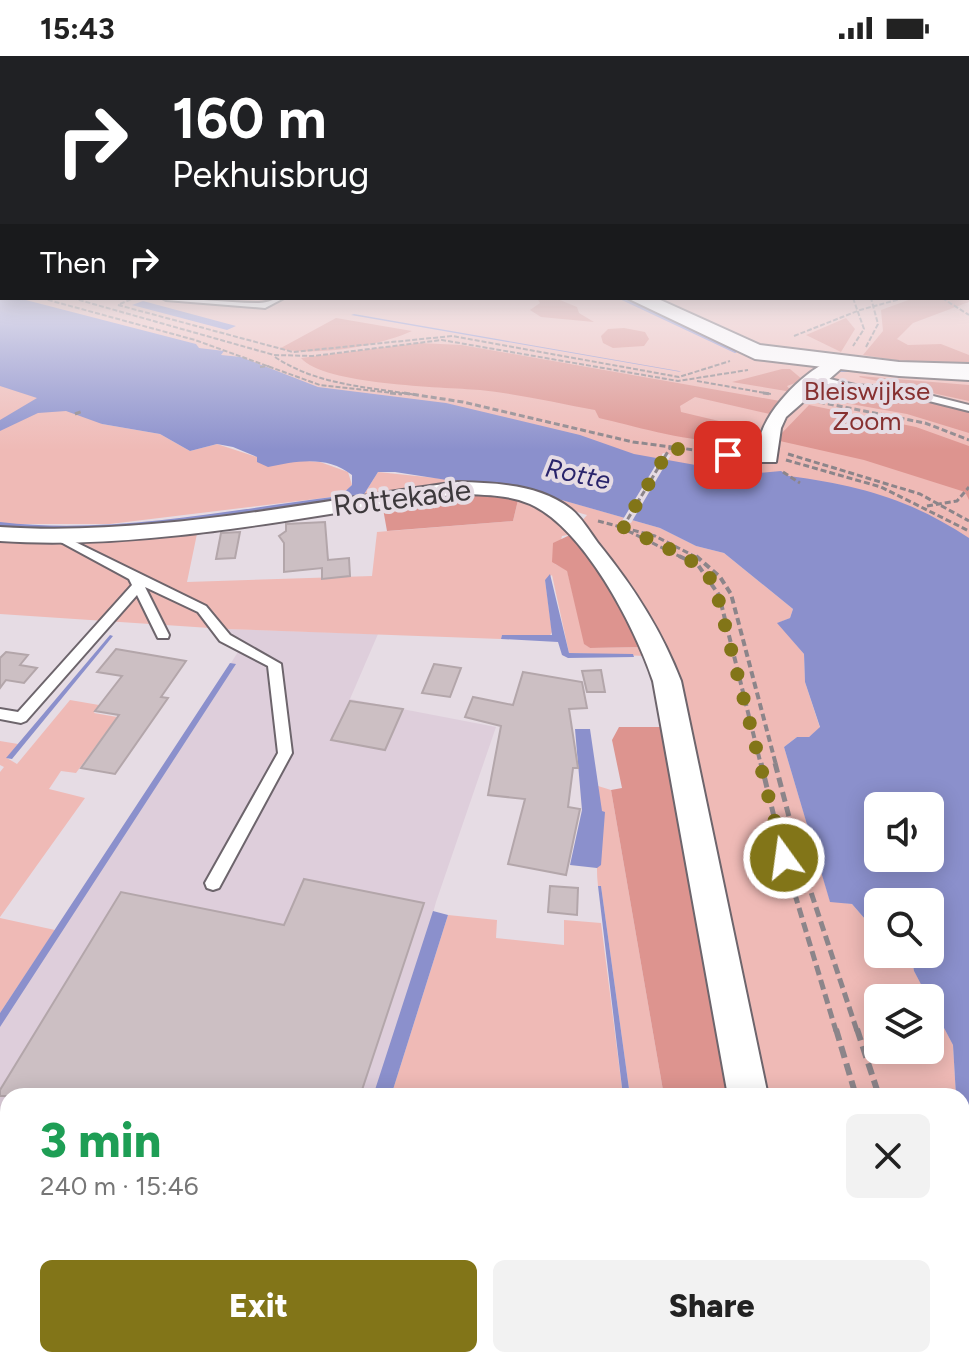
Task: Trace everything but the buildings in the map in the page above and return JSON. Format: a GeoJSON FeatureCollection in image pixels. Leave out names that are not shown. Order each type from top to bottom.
{"type":"FeatureCollection","features":[{"type":"Feature","properties":{"kind":"street"},"geometry":{"type":"LineString","coordinates":[[692,327],[753,360],[969,372]]}},
{"type":"Feature","properties":{"kind":"street"},"geometry":{"type":"LineString","coordinates":[[772,459],[770,422],[837,363]]}},
{"type":"Feature","properties":{"kind":"street","name":"Rottekade"},"geometry":{"type":"LineString","coordinates":[[0,534],[61,538],[180,528],[458,488],[522,493],[564,514],[621,587],[654,645],[667,681],[746,1088]]}},
{"type":"Feature","properties":{"kind":"lane"},"geometry":{"type":"LineString","coordinates":[[817,379],[855,388],[905,392],[969,408]]}},
{"type":"Feature","properties":{"kind":"lane"},"geometry":{"type":"LineString","coordinates":[[61,538],[136,582],[202,609],[225,638],[274,664],[285,753],[213,883]]}},
{"type":"Feature","properties":{"kind":"lane"},"geometry":{"type":"LineString","coordinates":[[136,582],[163,635]]}},
{"type":"Feature","properties":{"kind":"lane"},"geometry":{"type":"LineString","coordinates":[[0,714],[21,718],[136,582]]}},
{"type":"Feature","properties":{"kind":"path"},"geometry":{"type":"LineString","coordinates":[[148,327],[271,365],[295,378],[337,389],[408,393]]}},
{"type":"Feature","properties":{"kind":"path"},"geometry":{"type":"LineString","coordinates":[[177,327],[274,355],[313,356],[442,340],[678,381],[694,380],[753,360],[823,327]]}},
{"type":"Feature","properties":{"kind":"path"},"geometry":{"type":"LineString","coordinates":[[198,327],[284,351],[452,336],[925,423],[969,440]]}},
{"type":"Feature","properties":{"kind":"path"},"geometry":{"type":"LineString","coordinates":[[837,363],[864,327]]}},
{"type":"Feature","properties":{"kind":"path"},"geometry":{"type":"LineString","coordinates":[[837,363],[853,361],[877,332],[877,327]]}},
{"type":"Feature","properties":{"kind":"path"},"geometry":{"type":"LineString","coordinates":[[274,355],[296,371],[318,379],[408,393],[669,450],[772,459],[890,483],[969,521]]}},
{"type":"Feature","properties":{"kind":"path"},"geometry":{"type":"LineString","coordinates":[[679,377],[753,360]]}},
{"type":"Feature","properties":{"kind":"path"},"geometry":{"type":"LineString","coordinates":[[260,367],[271,365]]}},
{"type":"Feature","properties":{"kind":"path"},"geometry":{"type":"LineString","coordinates":[[75,414],[83,411]]}},
{"type":"Feature","properties":{"kind":"path"},"geometry":{"type":"LineString","coordinates":[[624,526],[669,450]]}},
{"type":"Feature","properties":{"kind":"path"},"geometry":{"type":"LineString","coordinates":[[772,459],[800,483]]}},
{"type":"Feature","properties":{"kind":"path"},"geometry":{"type":"LineString","coordinates":[[772,459],[874,485],[927,506],[969,531]]}},
{"type":"Feature","properties":{"kind":"path"},"geometry":{"type":"LineString","coordinates":[[927,506],[957,501],[969,487]]}},
{"type":"Feature","properties":{"kind":"path"},"geometry":{"type":"LineString","coordinates":[[624,526],[698,565],[714,582],[784,858],[854,1088]]}},
{"type":"Feature","properties":{"kind":"path"},"geometry":{"type":"LineString","coordinates":[[624,526],[692,551],[716,570],[731,594],[800,859],[876,1088]]}},
{"type":"Feature","properties":{"kind":"shaded area"},"geometry":{"type":"Polygon","coordinates":[[[225,629],[378,634],[350,699],[496,727],[436,902],[385,1088],[0,1088],[0,1021],[238,652],[225,629]]]}},
{"type":"Feature","properties":{"kind":"green space","name":"Bleiswijkse Zoom"},"geometry":{"type":"Polygon","coordinates":[[[51,327],[969,327],[969,569],[307,398],[51,327]]]}},
{"type":"Feature","properties":{"kind":"green space"},"geometry":{"type":"Polygon","coordinates":[[[319,327],[390,327],[412,331],[382,342],[347,349],[279,349],[319,327]]]}},
{"type":"Feature","properties":{"kind":"green space"},"geometry":{"type":"Polygon","coordinates":[[[824,327],[855,329],[841,352],[806,335],[824,327]]]}},
{"type":"Feature","properties":{"kind":"green space"},"geometry":{"type":"Polygon","coordinates":[[[883,327],[909,327],[897,339],[908,345],[941,344],[969,355],[969,362],[913,363],[863,355],[883,331],[883,327]]]}},
{"type":"Feature","properties":{"kind":"green space"},"geometry":{"type":"Polygon","coordinates":[[[608,329],[645,332],[649,339],[644,346],[613,348],[603,343],[601,336],[608,329]]]}},
{"type":"Feature","properties":{"kind":"green space"},"geometry":{"type":"Polygon","coordinates":[[[419,343],[462,345],[780,401],[770,414],[695,397],[680,406],[681,412],[757,430],[755,436],[739,440],[699,440],[599,418],[595,410],[523,396],[413,386],[333,374],[301,358],[419,343]]]}},
{"type":"Feature","properties":{"kind":"green space"},"geometry":{"type":"Polygon","coordinates":[[[0,359],[102,424],[160,434],[190,451],[217,444],[257,457],[320,462],[348,472],[352,485],[340,496],[110,524],[0,524],[0,359]]]}},
{"type":"Feature","properties":{"kind":"green space"},"geometry":{"type":"Polygon","coordinates":[[[790,369],[803,380],[787,386],[792,392],[732,382],[790,369]]]}},
{"type":"Feature","properties":{"kind":"green space"},"geometry":{"type":"Polygon","coordinates":[[[859,377],[969,385],[969,401],[859,377]]]}},
{"type":"Feature","properties":{"kind":"green space"},"geometry":{"type":"Polygon","coordinates":[[[827,387],[909,396],[969,412],[969,433],[907,414],[817,398],[827,387]]]}},
{"type":"Feature","properties":{"kind":"green space"},"geometry":{"type":"Polygon","coordinates":[[[809,405],[916,427],[969,446],[969,500],[965,492],[864,460],[771,439],[780,435],[809,405]]]}},
{"type":"Feature","properties":{"kind":"green space"},"geometry":{"type":"Polygon","coordinates":[[[378,472],[513,486],[660,528],[696,546],[724,553],[793,609],[790,618],[778,623],[804,654],[805,682],[820,728],[809,737],[797,737],[784,747],[830,901],[852,904],[864,918],[864,968],[913,968],[921,984],[864,984],[864,1064],[944,1064],[944,1027],[953,1045],[956,1088],[760,1088],[675,679],[658,637],[624,578],[580,523],[587,515],[517,489],[478,485],[439,487],[361,499],[378,472]]]}},
{"type":"Feature","properties":{"kind":"green space"},"geometry":{"type":"Polygon","coordinates":[[[452,491],[519,496],[513,521],[387,531],[382,503],[452,491]]]}},
{"type":"Feature","properties":{"kind":"green space"},"geometry":{"type":"Polygon","coordinates":[[[519,496],[528,499],[573,534],[562,536],[555,564],[567,570],[585,644],[590,648],[643,647],[646,656],[569,653],[552,575],[545,580],[552,632],[549,637],[502,635],[501,639],[225,629],[0,614],[0,537],[198,529],[187,582],[372,576],[377,532],[513,521],[519,496]]]}},
{"type":"Feature","properties":{"kind":"green space"},"geometry":{"type":"Polygon","coordinates":[[[570,535],[603,573],[643,647],[590,648],[584,644],[567,571],[552,562],[553,543],[570,535]]]}},
{"type":"Feature","properties":{"kind":"green space"},"geometry":{"type":"Polygon","coordinates":[[[70,700],[99,705],[94,713],[117,717],[76,773],[61,771],[49,789],[85,798],[0,917],[0,772],[4,767],[0,765],[0,741],[18,744],[7,758],[17,764],[70,700]]]}},
{"type":"Feature","properties":{"kind":"green space"},"geometry":{"type":"Polygon","coordinates":[[[619,727],[664,727],[727,1088],[663,1088],[611,790],[622,788],[612,740],[619,727]]]}},
{"type":"Feature","properties":{"kind":"green space"},"geometry":{"type":"Polygon","coordinates":[[[598,786],[611,790],[663,1088],[629,1088],[601,886],[598,886],[598,786]]]}},
{"type":"Feature","properties":{"kind":"green space"},"geometry":{"type":"Polygon","coordinates":[[[448,915],[497,920],[496,938],[564,945],[564,920],[601,923],[622,1088],[394,1088],[448,915]]]}},
{"type":"Feature","properties":{"kind":"green space"},"geometry":{"type":"Polygon","coordinates":[[[0,918],[55,930],[0,1013],[0,918]]]}},
{"type":"Feature","properties":{"kind":"water","name":"Rotte"},"geometry":{"type":"Polygon","coordinates":[[[0,327],[131,327],[196,344],[199,348],[224,351],[221,355],[241,357],[318,387],[446,403],[580,435],[634,454],[746,474],[781,471],[789,476],[861,489],[926,513],[969,538],[969,1088],[956,1088],[953,1045],[944,1028],[944,984],[921,984],[913,968],[944,968],[944,888],[864,888],[864,918],[852,904],[830,902],[784,747],[797,737],[809,737],[820,727],[805,682],[804,654],[777,623],[790,618],[793,609],[724,553],[696,546],[660,528],[544,495],[395,472],[378,472],[361,499],[136,526],[91,529],[0,527],[0,522],[42,525],[127,523],[340,496],[352,485],[352,475],[322,462],[268,467],[257,462],[257,457],[217,444],[190,451],[160,434],[102,424],[66,411],[38,413],[0,431],[0,420],[37,398],[0,386],[0,327]]]}},
{"type":"Feature","properties":{"kind":"water"},"geometry":{"type":"Polygon","coordinates":[[[422,327],[429,327],[681,372],[422,327]]]}},
{"type":"Feature","properties":{"kind":"water"},"geometry":{"type":"Polygon","coordinates":[[[550,574],[569,653],[633,654],[634,657],[568,658],[562,655],[558,642],[501,639],[502,635],[552,635],[545,580],[550,574]]]}},
{"type":"Feature","properties":{"kind":"water"},"geometry":{"type":"Polygon","coordinates":[[[110,635],[113,636],[12,759],[6,758],[110,635]]]}},
{"type":"Feature","properties":{"kind":"water"},"geometry":{"type":"Polygon","coordinates":[[[230,663],[236,664],[0,1027],[0,1013],[230,663]]]}},
{"type":"Feature","properties":{"kind":"water"},"geometry":{"type":"Polygon","coordinates":[[[575,729],[590,729],[602,811],[605,812],[601,865],[597,868],[570,865],[582,810],[575,729]]]}},
{"type":"Feature","properties":{"kind":"water"},"geometry":{"type":"Polygon","coordinates":[[[598,886],[601,886],[629,1088],[622,1088],[598,886]]]}},
{"type":"Feature","properties":{"kind":"water"},"geometry":{"type":"Polygon","coordinates":[[[433,911],[448,915],[394,1088],[376,1088],[433,911]]]}},
{"type":"Feature","properties":{"kind":"pier"},"geometry":{"type":"Polygon","coordinates":[[[663,453],[671,455],[631,523],[622,521],[663,453]]]}},
{"type":"Feature","properties":{"kind":"waterway"},"geometry":{"type":"LineString","coordinates":[[684,327],[735,351]]}},
{"type":"Feature","properties":{"kind":"waterway"},"geometry":{"type":"LineString","coordinates":[[840,370],[858,370]]}},
{"type":"Feature","properties":{"kind":"route"},"geometry":{"type":"LineString","coordinates":[[728,455],[670,448],[623,527],[634,535],[688,558],[714,582],[784,858]]}}]}
